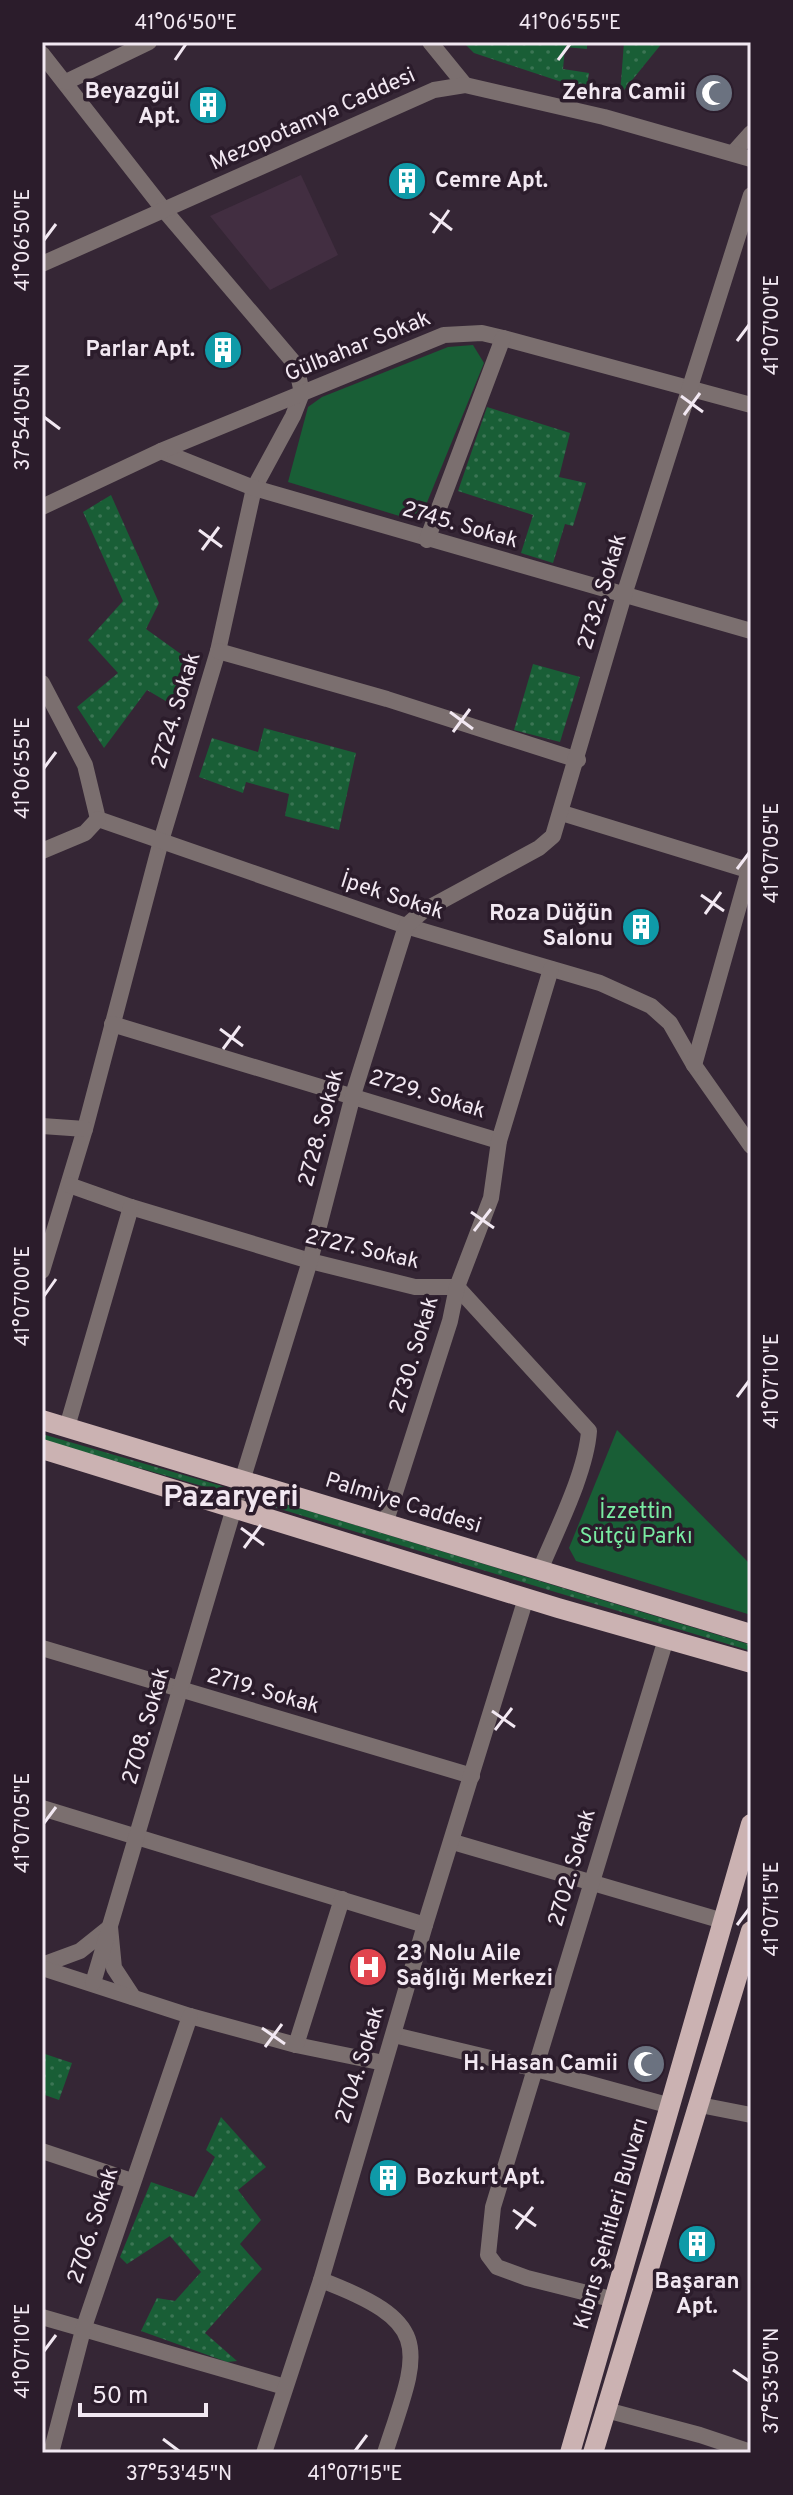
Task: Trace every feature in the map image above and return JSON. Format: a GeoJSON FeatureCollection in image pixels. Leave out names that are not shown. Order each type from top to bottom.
{"type":"FeatureCollection","features":[{"type":"Feature","properties":{"kind":"main road","name":"Palmiye Caddesi"},"geometry":{"type":"LineString","coordinates":[[42,1420],[751,1634]]}},
{"type":"Feature","properties":{"kind":"main road"},"geometry":{"type":"LineString","coordinates":[[42,1449],[526,1598],[751,1663]]}},
{"type":"Feature","properties":{"kind":"main road","name":"Kıbrıs Şehitleri Bulvarı"},"geometry":{"type":"LineString","coordinates":[[570,2453],[751,1824]]}},
{"type":"Feature","properties":{"kind":"main road"},"geometry":{"type":"LineString","coordinates":[[593,2453],[751,1931]]}},
{"type":"Feature","properties":{"kind":"street"},"geometry":{"type":"LineString","coordinates":[[66,82],[149,42]]}},
{"type":"Feature","properties":{"kind":"street"},"geometry":{"type":"LineString","coordinates":[[430,42],[465,85]]}},
{"type":"Feature","properties":{"kind":"street"},"geometry":{"type":"LineString","coordinates":[[42,54],[164,210],[296,365],[302,393]]}},
{"type":"Feature","properties":{"kind":"street","name":"Mezopotamya Caddesi"},"geometry":{"type":"LineString","coordinates":[[42,264],[434,90],[465,85],[604,117],[751,159]]}},
{"type":"Feature","properties":{"kind":"street"},"geometry":{"type":"LineString","coordinates":[[733,153],[751,133]]}},
{"type":"Feature","properties":{"kind":"street","name":"2732. Sokak"},"geometry":{"type":"LineString","coordinates":[[406,926],[423,911],[539,848],[553,836],[578,760],[624,595],[751,195]]}},
{"type":"Feature","properties":{"kind":"street","name":"Gülbahar Sokak"},"geometry":{"type":"LineString","coordinates":[[42,507],[161,451],[444,335],[482,333],[751,405]]}},
{"type":"Feature","properties":{"kind":"street"},"geometry":{"type":"LineString","coordinates":[[427,540],[503,338]]}},
{"type":"Feature","properties":{"kind":"street","name":"2724. Sokak"},"geometry":{"type":"LineString","coordinates":[[42,1271],[85,1129],[161,841],[218,651],[254,488],[302,393]]}},
{"type":"Feature","properties":{"kind":"street","name":"2745. Sokak"},"geometry":{"type":"LineString","coordinates":[[161,451],[254,488],[751,631]]}},
{"type":"Feature","properties":{"kind":"street"},"geometry":{"type":"LineString","coordinates":[[218,651],[387,699],[578,760]]}},
{"type":"Feature","properties":{"kind":"street"},"geometry":{"type":"LineString","coordinates":[[42,683],[85,765],[98,819],[85,833],[42,851]]}},
{"type":"Feature","properties":{"kind":"street"},"geometry":{"type":"LineString","coordinates":[[562,813],[750,868],[694,1065]]}},
{"type":"Feature","properties":{"kind":"street","name":"İpek Sokak"},"geometry":{"type":"LineString","coordinates":[[98,819],[406,926],[600,983],[651,1006],[670,1023],[694,1065],[751,1146]]}},
{"type":"Feature","properties":{"kind":"street","name":"2728. Sokak"},"geometry":{"type":"LineString","coordinates":[[242,1481],[310,1261],[353,1095],[406,926]]}},
{"type":"Feature","properties":{"kind":"street","name":"2730. Sokak"},"geometry":{"type":"LineString","coordinates":[[385,1524],[450,1321],[457,1287],[491,1198],[499,1141],[551,969]]}},
{"type":"Feature","properties":{"kind":"street","name":"2729. Sokak"},"geometry":{"type":"LineString","coordinates":[[112,1024],[499,1141]]}},
{"type":"Feature","properties":{"kind":"street"},"geometry":{"type":"LineString","coordinates":[[42,1126],[85,1129]]}},
{"type":"Feature","properties":{"kind":"street","name":"2727. Sokak"},"geometry":{"type":"LineString","coordinates":[[69,1185],[310,1261],[415,1287],[457,1287]]}},
{"type":"Feature","properties":{"kind":"street"},"geometry":{"type":"LineString","coordinates":[[67,1427],[131,1207]]}},
{"type":"Feature","properties":{"kind":"street"},"geometry":{"type":"LineString","coordinates":[[457,1287],[589,1431],[588,1444],[540,1570]]}},
{"type":"Feature","properties":{"kind":"street","name":"2708. Sokak"},"geometry":{"type":"LineString","coordinates":[[93,1983],[242,1481]]}},
{"type":"Feature","properties":{"kind":"street","name":"2704. Sokak"},"geometry":{"type":"LineString","coordinates":[[264,2453],[321,2280],[425,1925],[526,1598]]}},
{"type":"Feature","properties":{"kind":"street","name":"2702. Sokak"},"geometry":{"type":"LineString","coordinates":[[615,2300],[527,2278],[497,2267],[488,2255],[493,2207],[666,1639]]}},
{"type":"Feature","properties":{"kind":"street","name":"2719. Sokak"},"geometry":{"type":"LineString","coordinates":[[42,1648],[472,1776]]}},
{"type":"Feature","properties":{"kind":"street"},"geometry":{"type":"LineString","coordinates":[[42,1808],[425,1925]]}},
{"type":"Feature","properties":{"kind":"street"},"geometry":{"type":"LineString","coordinates":[[453,1842],[723,1921]]}},
{"type":"Feature","properties":{"kind":"street"},"geometry":{"type":"LineString","coordinates":[[296,2045],[342,1899]]}},
{"type":"Feature","properties":{"kind":"street"},"geometry":{"type":"LineString","coordinates":[[42,1966],[80,1951],[110,1927]]}},
{"type":"Feature","properties":{"kind":"street"},"geometry":{"type":"LineString","coordinates":[[110,1927],[114,1968],[133,1997]]}},
{"type":"Feature","properties":{"kind":"street"},"geometry":{"type":"LineString","coordinates":[[42,1966],[190,2016],[296,2045],[384,2063]]}},
{"type":"Feature","properties":{"kind":"street","name":"2706. Sokak"},"geometry":{"type":"LineString","coordinates":[[51,2453],[83,2330],[190,2016]]}},
{"type":"Feature","properties":{"kind":"street"},"geometry":{"type":"LineString","coordinates":[[394,2035],[671,2106]]}},
{"type":"Feature","properties":{"kind":"street"},"geometry":{"type":"LineString","coordinates":[[700,2105],[751,2115]]}},
{"type":"Feature","properties":{"kind":"street"},"geometry":{"type":"LineString","coordinates":[[42,2151],[132,2181]]}},
{"type":"Feature","properties":{"kind":"street"},"geometry":{"type":"LineString","coordinates":[[321,2280],[358,2294],[396,2318],[407,2331],[412,2367],[385,2453]]}},
{"type":"Feature","properties":{"kind":"street"},"geometry":{"type":"LineString","coordinates":[[42,2317],[285,2387]]}},
{"type":"Feature","properties":{"kind":"street"},"geometry":{"type":"LineString","coordinates":[[606,2410],[751,2452]]}},
{"type":"Feature","properties":{"kind":"street"},"geometry":{"type":"LineString","coordinates":[[695,2453],[700,2435]]}},
{"type":"Feature","properties":{"kind":"shaded area"},"geometry":{"type":"Polygon","coordinates":[[[301,175],[338,255],[270,290],[210,216],[301,175]]]}},
{"type":"Feature","properties":{"kind":"green space"},"geometry":{"type":"Polygon","coordinates":[[[463,42],[587,42],[587,49],[565,47],[563,69],[589,73],[586,90],[474,53],[463,42]]]}},
{"type":"Feature","properties":{"kind":"green space"},"geometry":{"type":"Polygon","coordinates":[[[624,42],[663,42],[620,95],[624,42]]]}},
{"type":"Feature","properties":{"kind":"green space"},"geometry":{"type":"Polygon","coordinates":[[[473,345],[484,363],[419,522],[288,482],[308,407],[322,397],[448,347],[473,345]]]}},
{"type":"Feature","properties":{"kind":"green space"},"geometry":{"type":"Polygon","coordinates":[[[487,407],[570,433],[559,477],[586,483],[573,526],[565,524],[553,563],[521,553],[533,515],[458,491],[487,407]]]}},
{"type":"Feature","properties":{"kind":"green space"},"geometry":{"type":"Polygon","coordinates":[[[111,495],[159,603],[146,629],[199,667],[181,710],[147,690],[104,748],[77,707],[118,673],[88,640],[123,601],[83,512],[111,495]]]}},
{"type":"Feature","properties":{"kind":"green space"},"geometry":{"type":"Polygon","coordinates":[[[533,664],[580,677],[560,742],[514,730],[533,664]]]}},
{"type":"Feature","properties":{"kind":"green space"},"geometry":{"type":"Polygon","coordinates":[[[264,728],[356,753],[339,830],[285,816],[289,794],[246,782],[243,793],[199,777],[212,738],[258,752],[264,728]]]}},
{"type":"Feature","properties":{"kind":"green space","name":"İzzettin Sütçü Parkı"},"geometry":{"type":"Polygon","coordinates":[[[617,1430],[751,1565],[751,1615],[576,1561],[569,1548],[617,1430]]]}},
{"type":"Feature","properties":{"kind":"green space"},"geometry":{"type":"Polygon","coordinates":[[[42,1434],[232,1489],[230,1494],[42,1440],[42,1434]]]}},
{"type":"Feature","properties":{"kind":"green space"},"geometry":{"type":"Polygon","coordinates":[[[269,1499],[751,1645],[751,1651],[267,1505],[269,1499]]]}},
{"type":"Feature","properties":{"kind":"green space"},"geometry":{"type":"Polygon","coordinates":[[[42,2053],[72,2063],[59,2100],[42,2094],[42,2053]]]}},
{"type":"Feature","properties":{"kind":"green space"},"geometry":{"type":"Polygon","coordinates":[[[221,2117],[266,2167],[238,2190],[261,2220],[240,2244],[262,2269],[205,2333],[237,2361],[227,2362],[141,2331],[157,2298],[175,2301],[201,2272],[170,2236],[127,2264],[120,2257],[151,2182],[194,2197],[215,2157],[206,2150],[221,2117]]]}},
{"type":"Feature","properties":{"kind":"place","name":"Zehra Camii"},"geometry":{"type":"Point","coordinates":[714,93]}},
{"type":"Feature","properties":{"kind":"place","name":"Beyazgül Apt."},"geometry":{"type":"Point","coordinates":[208,105]}},
{"type":"Feature","properties":{"kind":"place","name":"Cemre Apt."},"geometry":{"type":"Point","coordinates":[407,181]}},
{"type":"Feature","properties":{"kind":"place","name":"Parlar Apt."},"geometry":{"type":"Point","coordinates":[223,350]}},
{"type":"Feature","properties":{"kind":"place","name":"Roza Düğün Salonu"},"geometry":{"type":"Point","coordinates":[641,927]}},
{"type":"Feature","properties":{"kind":"place","name":"23 Nolu Aile Sağlığı Merkezi"},"geometry":{"type":"Point","coordinates":[368,1967]}},
{"type":"Feature","properties":{"kind":"place","name":"H. Hasan Camii"},"geometry":{"type":"Point","coordinates":[646,2064]}},
{"type":"Feature","properties":{"kind":"place","name":"Bozkurt Apt."},"geometry":{"type":"Point","coordinates":[388,2178]}},
{"type":"Feature","properties":{"kind":"place","name":"Başaran Apt."},"geometry":{"type":"Point","coordinates":[697,2244]}},
{"type":"Feature","properties":{"kind":"district","name":"Pazaryeri"},"geometry":{"type":"Point","coordinates":[231,1498]}}]}
